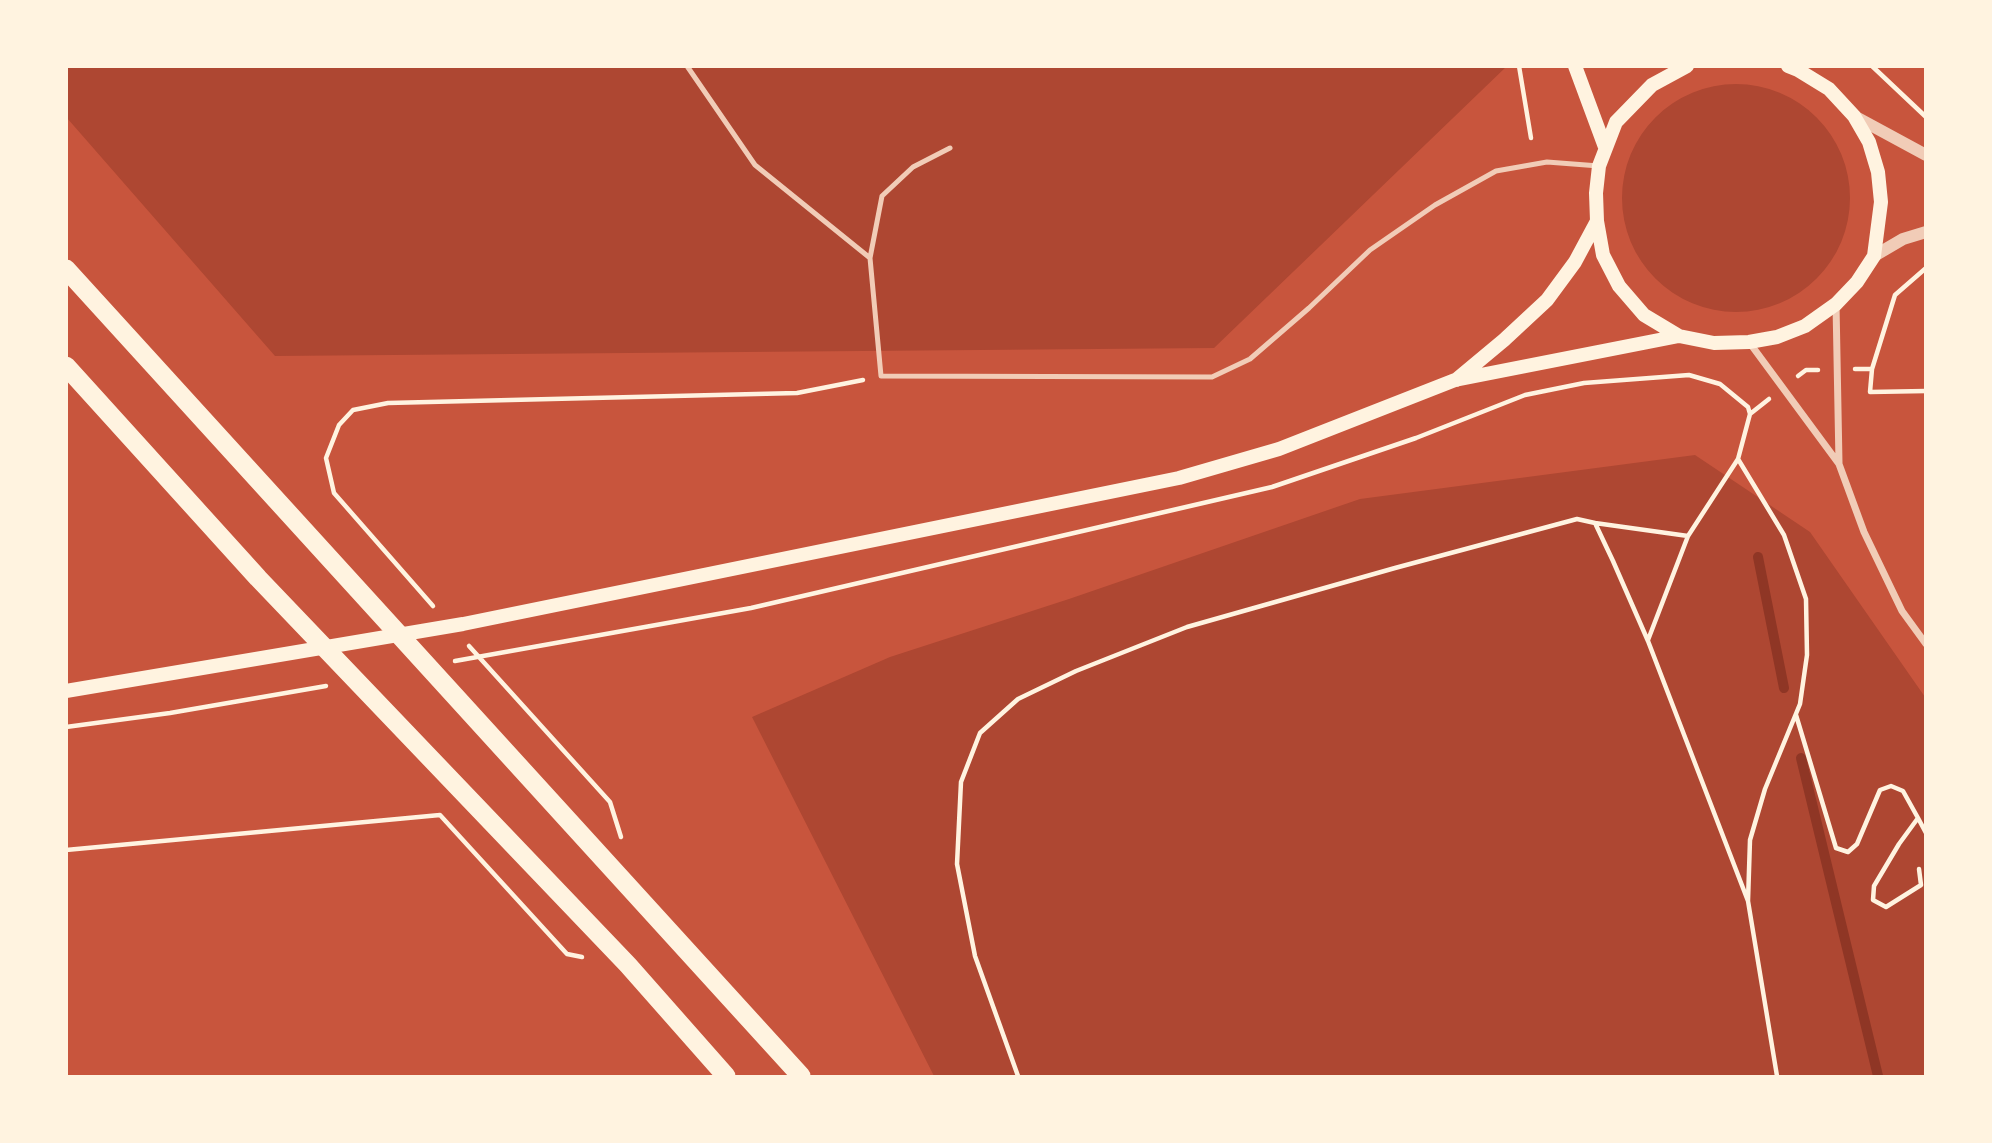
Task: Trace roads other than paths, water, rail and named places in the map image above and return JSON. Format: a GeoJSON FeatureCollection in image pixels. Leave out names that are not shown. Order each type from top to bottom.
{"type":"FeatureCollection","features":[{"type":"Feature","properties":{"kind":"highway"},"geometry":{"type":"LineString","coordinates":[[66,269],[801,1076]]}},
{"type":"Feature","properties":{"kind":"highway"},"geometry":{"type":"LineString","coordinates":[[66,366],[258,578],[628,965],[726,1076]]}},
{"type":"Feature","properties":{"kind":"main road"},"geometry":{"type":"LineString","coordinates":[[1575,66],[1605,147]]}},
{"type":"Feature","properties":{"kind":"main road"},"geometry":{"type":"LineString","coordinates":[[1687,66],[1652,85],[1616,122],[1599,166],[1595,193],[1597,221],[1603,255],[1619,286],[1644,315],[1679,337],[1714,344],[1777,337],[1805,326],[1836,304],[1857,282],[1874,256],[1881,202],[1878,172],[1869,142],[1854,116],[1829,89],[1788,66]]}},
{"type":"Feature","properties":{"kind":"main road"},"geometry":{"type":"LineString","coordinates":[[1454,380],[1504,340],[1547,300],[1576,262],[1597,221]]}},
{"type":"Feature","properties":{"kind":"main road"},"geometry":{"type":"LineString","coordinates":[[66,691],[464,624],[1179,478],[1279,449],[1454,380],[1679,337]]}},
{"type":"Feature","properties":{"kind":"street"},"geometry":{"type":"LineString","coordinates":[[1854,116],[1926,155]]}},
{"type":"Feature","properties":{"kind":"street"},"geometry":{"type":"LineString","coordinates":[[1874,256],[1903,239],[1926,232]]}},
{"type":"Feature","properties":{"kind":"street"},"geometry":{"type":"LineString","coordinates":[[1836,304],[1839,464]]}},
{"type":"Feature","properties":{"kind":"street"},"geometry":{"type":"LineString","coordinates":[[1749,342],[1839,464],[1864,532],[1902,611],[1926,644]]}},
{"type":"Feature","properties":{"kind":"lane"},"geometry":{"type":"LineString","coordinates":[[687,66],[755,165],[870,258]]}},
{"type":"Feature","properties":{"kind":"lane"},"geometry":{"type":"LineString","coordinates":[[950,148],[913,167],[882,196],[870,258],[881,376],[1212,377],[1250,359],[1370,250],[1434,205],[1496,171],[1547,162],[1599,166]]}},
{"type":"Feature","properties":{"kind":"waterway"},"geometry":{"type":"LineString","coordinates":[[1758,557],[1784,688]]}},
{"type":"Feature","properties":{"kind":"waterway"},"geometry":{"type":"LineString","coordinates":[[1801,758],[1878,1076]]}}]}
